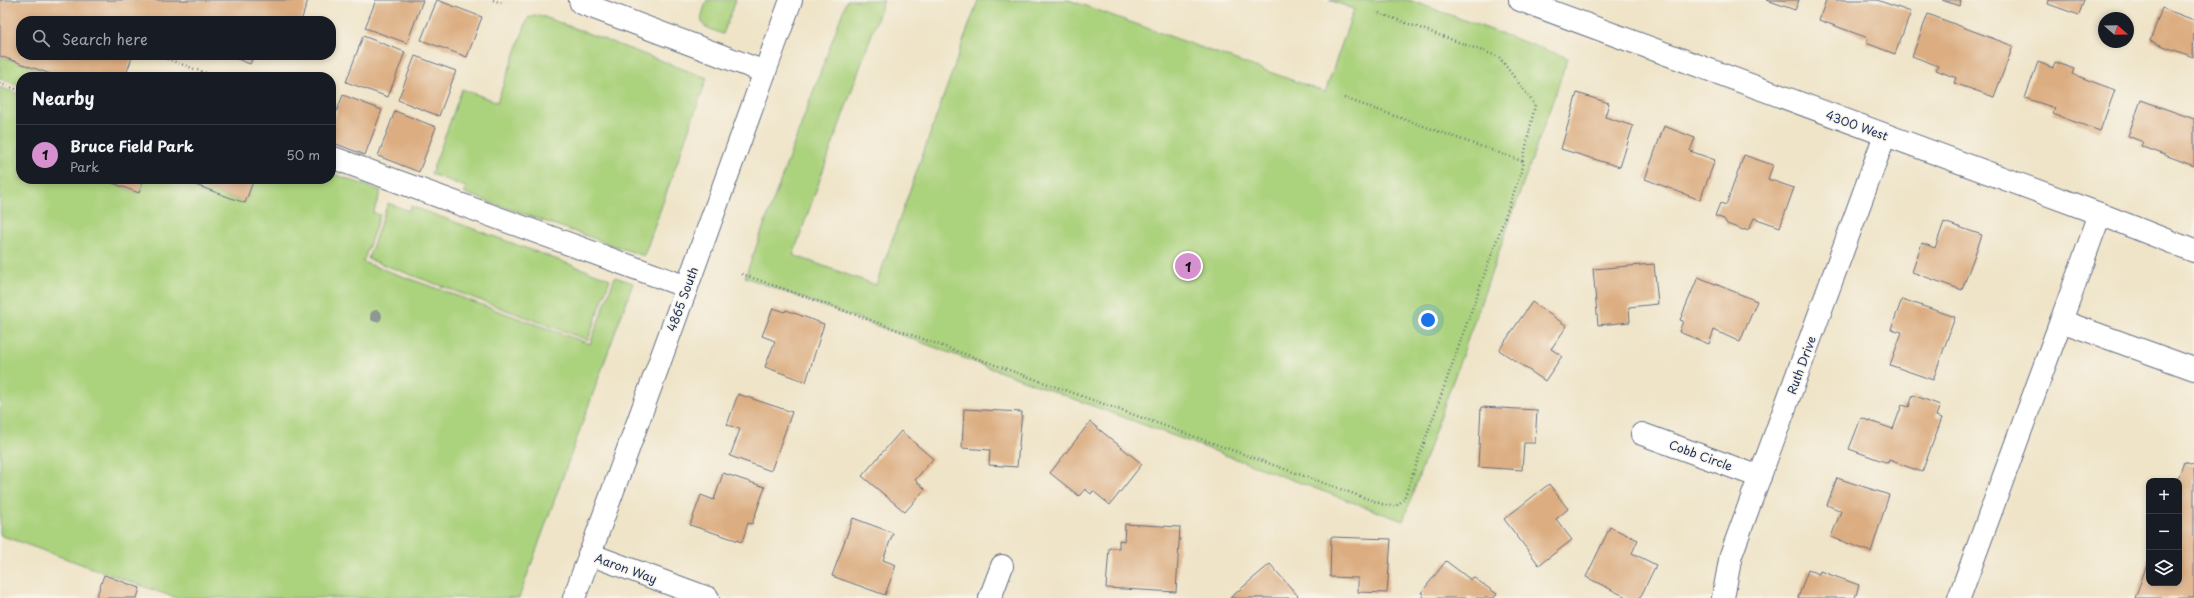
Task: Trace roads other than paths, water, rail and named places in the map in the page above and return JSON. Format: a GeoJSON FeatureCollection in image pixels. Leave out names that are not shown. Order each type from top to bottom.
{"type":"FeatureCollection","features":[{"type":"Feature","properties":{"kind":"street"},"geometry":{"type":"LineString","coordinates":[[580,0],[581,3],[765,72]]}},
{"type":"Feature","properties":{"kind":"street","name":"4865 South"},"geometry":{"type":"LineString","coordinates":[[574,598],[791,0]]}},
{"type":"Feature","properties":{"kind":"street","name":"4300 West"},"geometry":{"type":"LineString","coordinates":[[1520,0],[2100,214],[2194,251]]}},
{"type":"Feature","properties":{"kind":"street","name":"Ruth Drive"},"geometry":{"type":"LineString","coordinates":[[1723,598],[1731,555],[1885,135]]}},
{"type":"Feature","properties":{"kind":"street"},"geometry":{"type":"LineString","coordinates":[[336,160],[686,287]]}},
{"type":"Feature","properties":{"kind":"street"},"geometry":{"type":"LineString","coordinates":[[1959,598],[2100,214]]}},
{"type":"Feature","properties":{"kind":"street"},"geometry":{"type":"LineString","coordinates":[[2061,321],[2194,369]]}},
{"type":"Feature","properties":{"kind":"street","name":"Cobb Circle"},"geometry":{"type":"LineString","coordinates":[[1642,434],[1760,477]]}},
{"type":"Feature","properties":{"kind":"street","name":"Aaron Way"},"geometry":{"type":"LineString","coordinates":[[589,554],[708,598]]}},
{"type":"Feature","properties":{"kind":"street"},"geometry":{"type":"LineString","coordinates":[[990,598],[1002,566]]}},
{"type":"Feature","properties":{"kind":"place","name":"Bruce Field Park"},"geometry":{"type":"Point","coordinates":[1188,266]}}]}
